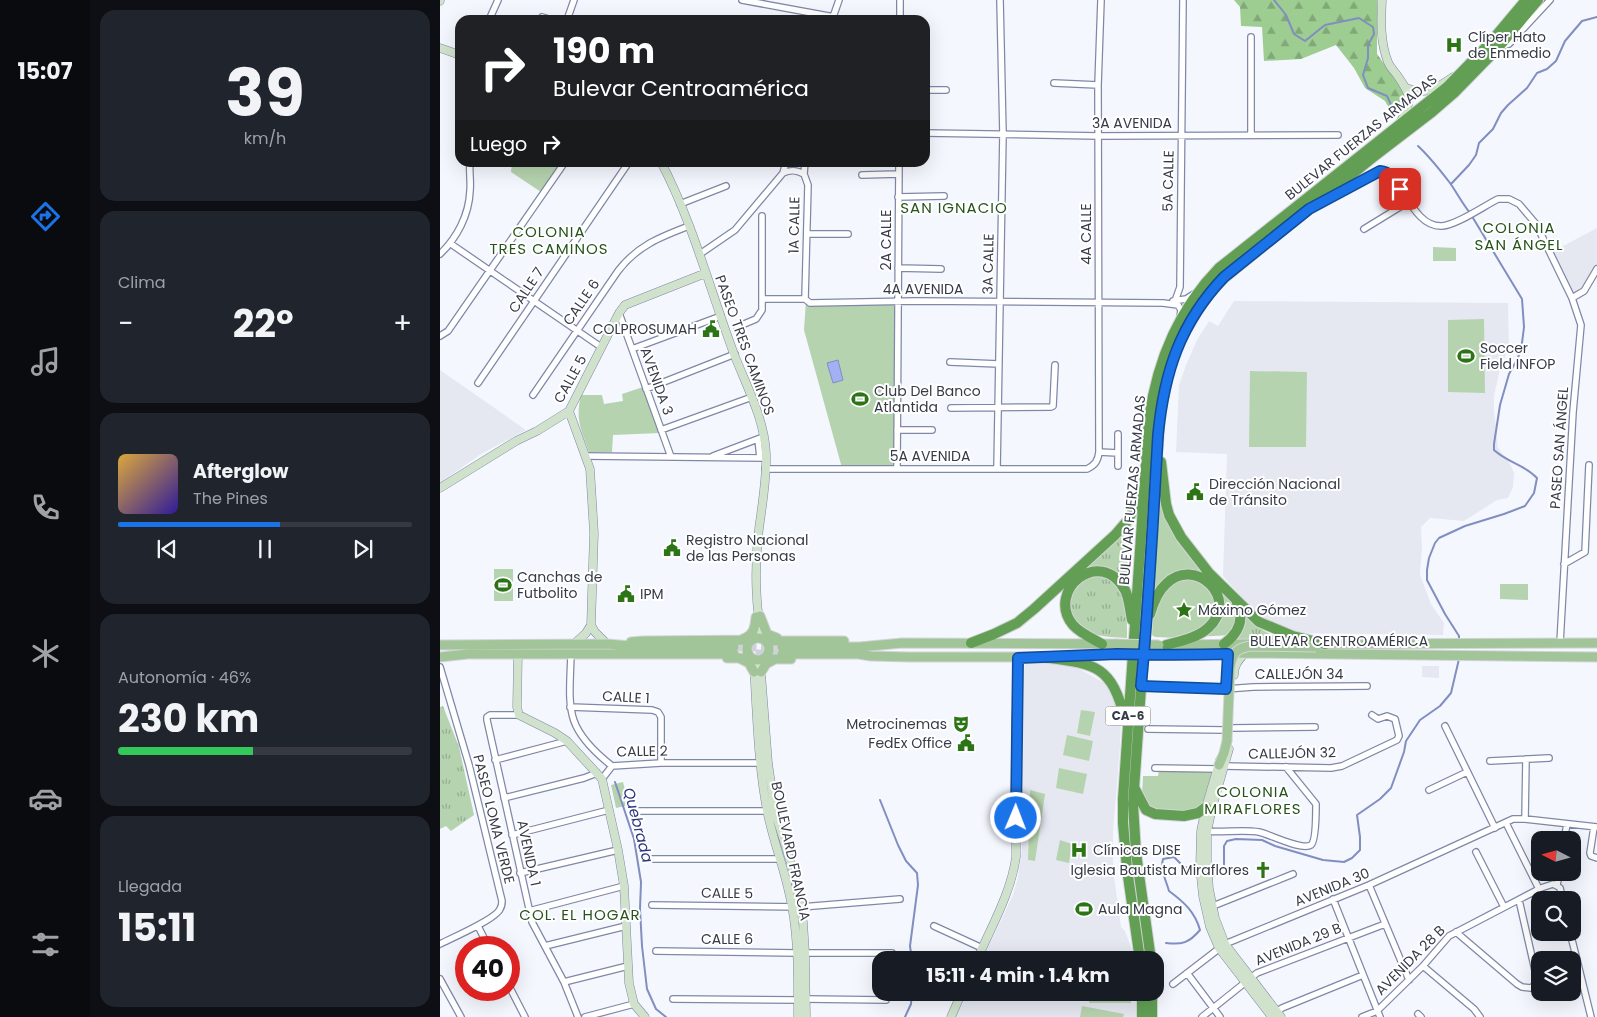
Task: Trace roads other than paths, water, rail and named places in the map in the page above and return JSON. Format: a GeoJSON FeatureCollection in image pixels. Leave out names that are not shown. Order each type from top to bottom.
{"type":"FeatureCollection","features":[{"type":"Feature","properties":{"kind":"highway","name":"BULEVAR FUERZAS ARMADAS"},"geometry":{"type":"LineString","coordinates":[[1139,951],[1127,869],[1123,823],[1134,628],[1149,419],[1154,388],[1164,354],[1179,322],[1198,291],[1219,268],[1447,87],[1489,44],[1526,0]]}},
{"type":"Feature","properties":{"kind":"highway","name":"BULEVAR FUERZAS ARMADAS"},"geometry":{"type":"LineString","coordinates":[[1150,951],[1136,853],[1133,820],[1134,786],[1147,622],[1158,435],[1162,398],[1170,365],[1180,340],[1194,315],[1224,277],[1448,98],[1497,49],[1538,0]]}},
{"type":"Feature","properties":{"kind":"highway"},"geometry":{"type":"LineString","coordinates":[[1158,435],[1166,504],[1169,515],[1181,537],[1210,573],[1259,622],[1321,645]]}},
{"type":"Feature","properties":{"kind":"highway"},"geometry":{"type":"LineString","coordinates":[[971,643],[1017,622],[1034,609],[1115,535],[1128,520],[1135,508],[1146,471]]}},
{"type":"Feature","properties":{"kind":"highway"},"geometry":{"type":"LineString","coordinates":[[1102,644],[1073,626],[1066,610],[1069,589],[1075,580],[1086,572],[1093,571],[1109,574],[1125,590],[1134,628]]}},
{"type":"Feature","properties":{"kind":"highway"},"geometry":{"type":"LineString","coordinates":[[1147,622],[1161,589],[1173,578],[1181,574],[1205,578],[1216,590],[1219,601],[1217,615],[1207,628],[1188,638],[1162,645]]}},
{"type":"Feature","properties":{"kind":"highway"},"geometry":{"type":"LineString","coordinates":[[1226,649],[1238,630],[1241,619],[1240,609],[1235,600]]}},
{"type":"Feature","properties":{"kind":"highway"},"geometry":{"type":"LineString","coordinates":[[1041,658],[1078,662],[1093,667],[1106,676],[1116,690],[1128,728]]}},
{"type":"Feature","properties":{"kind":"highway"},"geometry":{"type":"LineString","coordinates":[[1134,786],[1146,810],[1155,814],[1184,816],[1209,808]]}},
{"type":"Feature","properties":{"kind":"highway"},"geometry":{"type":"LineString","coordinates":[[1142,1001],[1142,1017]]}},
{"type":"Feature","properties":{"kind":"highway"},"geometry":{"type":"LineString","coordinates":[[1152,1001],[1152,1017]]}},
{"type":"Feature","properties":{"kind":"main road"},"geometry":{"type":"LineString","coordinates":[[758,616],[769,636],[795,640]]}},
{"type":"Feature","properties":{"kind":"main road"},"geometry":{"type":"LineString","coordinates":[[758,616],[751,635],[736,650],[758,672],[780,653]]}},
{"type":"Feature","properties":{"kind":"main road","name":"BULEVAR CENTROAMÉRICA"},"geometry":{"type":"LineString","coordinates":[[440,657],[468,654],[620,655],[736,650],[758,640],[861,641],[871,646]]}},
{"type":"Feature","properties":{"kind":"main road"},"geometry":{"type":"LineString","coordinates":[[758,640],[768,643],[770,650],[767,657],[757,660],[748,656],[747,649],[749,642],[758,640]]}},
{"type":"Feature","properties":{"kind":"main road","name":"BULEVAR CENTROAMÉRICA"},"geometry":{"type":"LineString","coordinates":[[440,645],[618,644],[643,647],[736,650],[757,660],[780,653],[902,642],[1162,645],[1226,649],[1245,654],[1597,657]]}},
{"type":"Feature","properties":{"kind":"main road","name":"BULEVAR CENTROAMÉRICA"},"geometry":{"type":"LineString","coordinates":[[780,653],[1041,658],[1117,654],[1159,655],[1226,649],[1321,645],[1597,643]]}},
{"type":"Feature","properties":{"kind":"main road"},"geometry":{"type":"LineString","coordinates":[[1220,767],[1227,741],[1230,667],[1236,652],[1242,647],[1251,646],[1321,645]]}},
{"type":"Feature","properties":{"kind":"street"},"geometry":{"type":"LineString","coordinates":[[491,15],[498,0]]}},
{"type":"Feature","properties":{"kind":"street"},"geometry":{"type":"LineString","coordinates":[[569,15],[574,0]]}},
{"type":"Feature","properties":{"kind":"street"},"geometry":{"type":"LineString","coordinates":[[742,0],[818,15]]}},
{"type":"Feature","properties":{"kind":"street"},"geometry":{"type":"LineString","coordinates":[[834,15],[839,0]]}},
{"type":"Feature","properties":{"kind":"street"},"geometry":{"type":"LineString","coordinates":[[900,0],[900,15]]}},
{"type":"Feature","properties":{"kind":"street","name":"3A CALLE"},"geometry":{"type":"LineString","coordinates":[[997,469],[1002,134],[1000,0]]}},
{"type":"Feature","properties":{"kind":"street","name":"4A CALLE"},"geometry":{"type":"LineString","coordinates":[[1094,466],[1098,460],[1099,452],[1098,85],[1101,0]]}},
{"type":"Feature","properties":{"kind":"street","name":"5A CALLE"},"geometry":{"type":"LineString","coordinates":[[1175,301],[1180,286],[1183,0]]}},
{"type":"Feature","properties":{"kind":"street"},"geometry":{"type":"LineString","coordinates":[[1382,0],[1382,42],[1388,64],[1406,88],[1409,105],[1398,126]]}},
{"type":"Feature","properties":{"kind":"street"},"geometry":{"type":"LineString","coordinates":[[1497,49],[1509,44],[1550,0]]}},
{"type":"Feature","properties":{"kind":"street"},"geometry":{"type":"LineString","coordinates":[[1251,37],[1251,135]]}},
{"type":"Feature","properties":{"kind":"street"},"geometry":{"type":"LineString","coordinates":[[440,48],[455,53]]}},
{"type":"Feature","properties":{"kind":"street"},"geometry":{"type":"LineString","coordinates":[[1406,88],[1418,91],[1436,88],[1464,69]]}},
{"type":"Feature","properties":{"kind":"street"},"geometry":{"type":"LineString","coordinates":[[1054,83],[1098,85]]}},
{"type":"Feature","properties":{"kind":"street"},"geometry":{"type":"LineString","coordinates":[[930,90],[946,90]]}},
{"type":"Feature","properties":{"kind":"street","name":"3A AVENIDA"},"geometry":{"type":"LineString","coordinates":[[930,133],[1099,136],[1338,136]]}},
{"type":"Feature","properties":{"kind":"street","name":"PASEO SAN ÁNGEL"},"geometry":{"type":"LineString","coordinates":[[1371,159],[1378,172],[1384,171],[1391,176],[1408,202],[1424,220],[1432,224],[1444,226],[1498,199],[1509,199],[1519,204],[1536,224],[1572,298],[1581,325],[1573,412],[1560,643]]}},
{"type":"Feature","properties":{"kind":"street"},"geometry":{"type":"LineString","coordinates":[[440,254],[451,244],[463,221],[469,202],[470,167]]}},
{"type":"Feature","properties":{"kind":"street"},"geometry":{"type":"LineString","coordinates":[[440,336],[448,331],[561,167]]}},
{"type":"Feature","properties":{"kind":"street","name":"CALLE 7"},"geometry":{"type":"LineString","coordinates":[[478,383],[626,167]]}},
{"type":"Feature","properties":{"kind":"street","name":"PASEO TRES CAMINOS"},"geometry":{"type":"LineString","coordinates":[[664,167],[700,254],[734,354],[752,397],[761,438],[766,468],[758,540],[758,640]]}},
{"type":"Feature","properties":{"kind":"street"},"geometry":{"type":"LineString","coordinates":[[700,254],[735,230],[783,173],[785,167]]}},
{"type":"Feature","properties":{"kind":"street"},"geometry":{"type":"LineString","coordinates":[[783,173],[794,170],[804,174],[804,167]]}},
{"type":"Feature","properties":{"kind":"street","name":"2A CALLE"},"geometry":{"type":"LineString","coordinates":[[897,469],[899,167]]}},
{"type":"Feature","properties":{"kind":"street"},"geometry":{"type":"LineString","coordinates":[[1309,209],[1378,172]]}},
{"type":"Feature","properties":{"kind":"street","name":"1A CALLE"},"geometry":{"type":"LineString","coordinates":[[804,174],[808,185],[805,299]]}},
{"type":"Feature","properties":{"kind":"street"},"geometry":{"type":"LineString","coordinates":[[862,175],[899,174]]}},
{"type":"Feature","properties":{"kind":"street"},"geometry":{"type":"LineString","coordinates":[[680,204],[726,186]]}},
{"type":"Feature","properties":{"kind":"street"},"geometry":{"type":"LineString","coordinates":[[898,197],[944,196]]}},
{"type":"Feature","properties":{"kind":"street"},"geometry":{"type":"LineString","coordinates":[[1364,229],[1408,202]]}},
{"type":"Feature","properties":{"kind":"street"},"geometry":{"type":"LineString","coordinates":[[736,327],[753,321],[762,310],[762,216]]}},
{"type":"Feature","properties":{"kind":"street","name":"CALLE 6"},"geometry":{"type":"LineString","coordinates":[[533,394],[576,330],[630,256],[653,241],[689,226]]}},
{"type":"Feature","properties":{"kind":"street"},"geometry":{"type":"LineString","coordinates":[[807,234],[848,234]]}},
{"type":"Feature","properties":{"kind":"street"},"geometry":{"type":"LineString","coordinates":[[451,244],[602,348]]}},
{"type":"Feature","properties":{"kind":"street"},"geometry":{"type":"LineString","coordinates":[[898,268],[941,269]]}},
{"type":"Feature","properties":{"kind":"street"},"geometry":{"type":"LineString","coordinates":[[1572,298],[1584,291],[1597,268]]}},
{"type":"Feature","properties":{"kind":"street","name":"CALLE 5"},"geometry":{"type":"LineString","coordinates":[[440,488],[516,440],[537,431],[569,411],[625,305],[706,273]]}},
{"type":"Feature","properties":{"kind":"street","name":"4A AVENIDA"},"geometry":{"type":"LineString","coordinates":[[762,299],[805,299],[810,303],[1163,303],[1186,299],[1198,291]]}},
{"type":"Feature","properties":{"kind":"street"},"geometry":{"type":"LineString","coordinates":[[1163,303],[1180,307],[1179,322]]}},
{"type":"Feature","properties":{"kind":"street","name":"AVENIDA 3"},"geometry":{"type":"LineString","coordinates":[[619,314],[671,457]]}},
{"type":"Feature","properties":{"kind":"street"},"geometry":{"type":"LineString","coordinates":[[632,349],[721,316]]}},
{"type":"Feature","properties":{"kind":"street"},"geometry":{"type":"LineString","coordinates":[[646,389],[734,354]]}},
{"type":"Feature","properties":{"kind":"street"},"geometry":{"type":"LineString","coordinates":[[950,362],[999,364]]}},
{"type":"Feature","properties":{"kind":"street"},"geometry":{"type":"LineString","coordinates":[[951,408],[1053,407],[1055,365]]}},
{"type":"Feature","properties":{"kind":"street"},"geometry":{"type":"LineString","coordinates":[[661,430],[752,397]]}},
{"type":"Feature","properties":{"kind":"street"},"geometry":{"type":"LineString","coordinates":[[569,411],[590,469],[594,533],[591,625],[586,633],[574,644]]}},
{"type":"Feature","properties":{"kind":"street"},"geometry":{"type":"LineString","coordinates":[[897,430],[932,430]]}},
{"type":"Feature","properties":{"kind":"street"},"geometry":{"type":"LineString","coordinates":[[1118,434],[1118,466]]}},
{"type":"Feature","properties":{"kind":"street"},"geometry":{"type":"LineString","coordinates":[[709,457],[761,438]]}},
{"type":"Feature","properties":{"kind":"street"},"geometry":{"type":"LineString","coordinates":[[1099,452],[1118,452]]}},
{"type":"Feature","properties":{"kind":"street"},"geometry":{"type":"LineString","coordinates":[[586,456],[763,458]]}},
{"type":"Feature","properties":{"kind":"street"},"geometry":{"type":"LineString","coordinates":[[1564,564],[1585,552],[1589,465]]}},
{"type":"Feature","properties":{"kind":"street","name":"5A AVENIDA"},"geometry":{"type":"LineString","coordinates":[[766,468],[1086,469],[1094,466]]}},
{"type":"Feature","properties":{"kind":"street"},"geometry":{"type":"LineString","coordinates":[[1588,485],[1597,486]]}},
{"type":"Feature","properties":{"kind":"street"},"geometry":{"type":"LineString","coordinates":[[591,625],[600,639],[607,644]]}},
{"type":"Feature","properties":{"kind":"street"},"geometry":{"type":"LineString","coordinates":[[1226,649],[1230,688]]}},
{"type":"Feature","properties":{"kind":"street"},"geometry":{"type":"LineString","coordinates":[[518,654],[517,707],[519,715],[556,733],[567,741],[599,776],[609,810],[624,886],[629,983],[634,1004],[646,1017]]}},
{"type":"Feature","properties":{"kind":"street"},"geometry":{"type":"LineString","coordinates":[[1222,946],[1205,879],[1204,831],[1228,728],[1230,688],[1234,667],[1245,654]]}},
{"type":"Feature","properties":{"kind":"street","name":"CALLE 2"},"geometry":{"type":"LineString","coordinates":[[571,655],[570,707],[575,726],[591,749],[612,766],[661,763],[764,763]]}},
{"type":"Feature","properties":{"kind":"street"},"geometry":{"type":"LineString","coordinates":[[981,951],[1008,889],[1014,872],[1016,858],[1018,658]]}},
{"type":"Feature","properties":{"kind":"street","name":"BOULEVARD FRANCIA"},"geometry":{"type":"LineString","coordinates":[[757,660],[767,811],[788,888],[801,953]]}},
{"type":"Feature","properties":{"kind":"street","name":"PASEO LOMA VERDE"},"geometry":{"type":"LineString","coordinates":[[440,667],[469,765],[502,901],[500,909],[496,914],[478,926],[440,944]]}},
{"type":"Feature","properties":{"kind":"street","name":"CALLEJÓN 34"},"geometry":{"type":"LineString","coordinates":[[1141,686],[1230,688],[1367,686]]}},
{"type":"Feature","properties":{"kind":"street","name":"CALLE 1"},"geometry":{"type":"LineString","coordinates":[[570,707],[652,710],[658,712],[661,717],[661,763]]}},
{"type":"Feature","properties":{"kind":"street","name":"AVENIDA 1"},"geometry":{"type":"LineString","coordinates":[[519,715],[490,715],[487,717],[495,760],[529,911],[536,929],[564,982],[578,1017]]}},
{"type":"Feature","properties":{"kind":"street","name":"CALLEJÓN 32"},"geometry":{"type":"LineString","coordinates":[[1155,768],[1331,768],[1342,766],[1397,740],[1399,736],[1395,719],[1387,716],[1378,719],[1372,715]]}},
{"type":"Feature","properties":{"kind":"street"},"geometry":{"type":"LineString","coordinates":[[1445,726],[1495,828]]}},
{"type":"Feature","properties":{"kind":"street"},"geometry":{"type":"LineString","coordinates":[[1148,729],[1315,727]]}},
{"type":"Feature","properties":{"kind":"street"},"geometry":{"type":"LineString","coordinates":[[495,760],[567,741]]}},
{"type":"Feature","properties":{"kind":"street"},"geometry":{"type":"LineString","coordinates":[[1490,761],[1549,758]]}},
{"type":"Feature","properties":{"kind":"street"},"geometry":{"type":"LineString","coordinates":[[1525,819],[1526,759]]}},
{"type":"Feature","properties":{"kind":"street","name":"BOULEVARD FRANCIA"},"geometry":{"type":"LineString","coordinates":[[764,763],[775,812],[794,873],[802,907],[802,999],[806,1017]]}},
{"type":"Feature","properties":{"kind":"street"},"geometry":{"type":"LineString","coordinates":[[504,798],[599,776],[612,766]]}},
{"type":"Feature","properties":{"kind":"street"},"geometry":{"type":"LineString","coordinates":[[1204,831],[1259,832],[1288,843],[1311,845],[1314,841],[1316,804],[1286,768]]}},
{"type":"Feature","properties":{"kind":"street"},"geometry":{"type":"LineString","coordinates":[[1429,790],[1467,772]]}},
{"type":"Feature","properties":{"kind":"street"},"geometry":{"type":"LineString","coordinates":[[512,835],[609,810]]}},
{"type":"Feature","properties":{"kind":"street"},"geometry":{"type":"LineString","coordinates":[[636,811],[767,811]]}},
{"type":"Feature","properties":{"kind":"street","name":"AVENIDA 30"},"geometry":{"type":"LineString","coordinates":[[1172,984],[1222,946],[1369,885],[1513,819],[1596,827]]}},
{"type":"Feature","properties":{"kind":"street"},"geometry":{"type":"LineString","coordinates":[[1506,822],[1539,889]]}},
{"type":"Feature","properties":{"kind":"street"},"geometry":{"type":"LineString","coordinates":[[1566,831],[1567,824]]}},
{"type":"Feature","properties":{"kind":"street"},"geometry":{"type":"LineString","coordinates":[[1596,827],[1590,854],[1597,858]]}},
{"type":"Feature","properties":{"kind":"street"},"geometry":{"type":"LineString","coordinates":[[520,873],[618,850]]}},
{"type":"Feature","properties":{"kind":"street"},"geometry":{"type":"LineString","coordinates":[[1476,852],[1504,907]]}},
{"type":"Feature","properties":{"kind":"street"},"geometry":{"type":"LineString","coordinates":[[652,859],[779,859]]}},
{"type":"Feature","properties":{"kind":"street"},"geometry":{"type":"LineString","coordinates":[[1213,906],[1293,874]]}},
{"type":"Feature","properties":{"kind":"street"},"geometry":{"type":"LineString","coordinates":[[1205,879],[1203,896],[1210,927],[1222,946],[1275,1016],[1282,1008],[1363,975]]}},
{"type":"Feature","properties":{"kind":"street"},"geometry":{"type":"LineString","coordinates":[[1558,881],[1557,886],[1561,891]]}},
{"type":"Feature","properties":{"kind":"street","name":"AVENIDA 28 B"},"geometry":{"type":"LineString","coordinates":[[1362,1017],[1378,1014],[1449,936],[1539,889],[1553,884],[1557,886]]}},
{"type":"Feature","properties":{"kind":"street"},"geometry":{"type":"LineString","coordinates":[[1369,885],[1409,980]]}},
{"type":"Feature","properties":{"kind":"street"},"geometry":{"type":"LineString","coordinates":[[529,911],[624,886]]}},
{"type":"Feature","properties":{"kind":"street","name":"CALLE 5"},"geometry":{"type":"LineString","coordinates":[[652,905],[802,907],[900,899]]}},
{"type":"Feature","properties":{"kind":"street"},"geometry":{"type":"LineString","coordinates":[[1333,899],[1378,1014]]}},
{"type":"Feature","properties":{"kind":"street"},"geometry":{"type":"LineString","coordinates":[[1456,932],[1517,984],[1522,987],[1531,988],[1536,984],[1537,979],[1519,900]]}},
{"type":"Feature","properties":{"kind":"street","name":"AVENIDA 29 B"},"geometry":{"type":"LineString","coordinates":[[1202,1017],[1248,980],[1349,937],[1385,924]]}},
{"type":"Feature","properties":{"kind":"street"},"geometry":{"type":"LineString","coordinates":[[478,926],[483,936]]}},
{"type":"Feature","properties":{"kind":"street"},"geometry":{"type":"LineString","coordinates":[[546,946],[626,926]]}},
{"type":"Feature","properties":{"kind":"street"},"geometry":{"type":"LineString","coordinates":[[934,926],[982,948]]}},
{"type":"Feature","properties":{"kind":"street"},"geometry":{"type":"LineString","coordinates":[[1572,941],[1591,1017]]}},
{"type":"Feature","properties":{"kind":"street","name":"CALLE 6"},"geometry":{"type":"LineString","coordinates":[[656,951],[872,953]]}},
{"type":"Feature","properties":{"kind":"street"},"geometry":{"type":"LineString","coordinates":[[564,982],[628,966]]}},
{"type":"Feature","properties":{"kind":"street"},"geometry":{"type":"LineString","coordinates":[[1423,966],[1474,1009],[1480,1017]]}},
{"type":"Feature","properties":{"kind":"street"},"geometry":{"type":"LineString","coordinates":[[1187,972],[1220,1017]]}},
{"type":"Feature","properties":{"kind":"street"},"geometry":{"type":"LineString","coordinates":[[440,979],[461,1017]]}},
{"type":"Feature","properties":{"kind":"street"},"geometry":{"type":"LineString","coordinates":[[673,998],[872,1000]]}},
{"type":"Feature","properties":{"kind":"street","name":"BOULEVARD FRANCIA"},"geometry":{"type":"LineString","coordinates":[[798,1017],[802,999]]}},
{"type":"Feature","properties":{"kind":"street"},"geometry":{"type":"LineString","coordinates":[[516,1001],[524,1017]]}},
{"type":"Feature","properties":{"kind":"street"},"geometry":{"type":"LineString","coordinates":[[951,1017],[957,1001]]}},
{"type":"Feature","properties":{"kind":"street"},"geometry":{"type":"LineString","coordinates":[[585,1017],[634,1004]]}},
{"type":"Feature","properties":{"kind":"water"},"geometry":{"type":"Polygon","coordinates":[[[838,360],[843,380],[833,383],[827,363],[838,360]]]}},
{"type":"Feature","properties":{"kind":"waterway"},"geometry":{"type":"LineString","coordinates":[[1274,0],[1286,15],[1294,34],[1305,41],[1325,25],[1359,18],[1373,27],[1374,34],[1368,45],[1368,58],[1363,75],[1368,88],[1387,96],[1395,114]]}},
{"type":"Feature","properties":{"kind":"waterway"},"geometry":{"type":"LineString","coordinates":[[1451,184],[1469,165],[1476,155],[1479,143],[1493,129],[1501,113],[1527,88],[1537,73],[1547,69],[1556,61],[1565,41],[1582,21],[1597,17]]}},
{"type":"Feature","properties":{"kind":"waterway"},"geometry":{"type":"LineString","coordinates":[[1418,146],[1450,183],[1522,299],[1524,327],[1522,343],[1518,358],[1509,374],[1500,405],[1494,450],[1537,478],[1534,493],[1525,506],[1465,526],[1439,538],[1435,543],[1429,558],[1427,580],[1459,636],[1459,641]]}},
{"type":"Feature","properties":{"kind":"waterway"},"geometry":{"type":"LineString","coordinates":[[1211,876],[1219,875],[1224,866],[1224,846],[1227,841],[1236,839],[1262,840],[1275,846],[1323,860],[1344,862],[1352,858],[1360,850],[1357,815],[1380,799],[1391,788],[1406,741],[1420,720],[1440,706],[1451,693],[1459,659]]}},
{"type":"Feature","properties":{"kind":"waterway","name":"Quebrada"},"geometry":{"type":"LineString","coordinates":[[615,782],[634,839],[641,882],[642,946],[647,989],[656,1009],[666,1017]]}},
{"type":"Feature","properties":{"kind":"waterway"},"geometry":{"type":"LineString","coordinates":[[880,800],[906,861],[917,873],[918,885],[911,951]]}},
{"type":"Feature","properties":{"kind":"waterway"},"geometry":{"type":"LineString","coordinates":[[1166,943],[1177,944],[1185,942],[1200,930],[1188,908],[1169,891],[1163,871],[1163,859],[1174,857],[1183,866],[1199,873]]}},
{"type":"Feature","properties":{"kind":"waterway"},"geometry":{"type":"LineString","coordinates":[[905,1017],[911,1001]]}},
{"type":"Feature","properties":{"kind":"tunnel"},"geometry":{"type":"LineString","coordinates":[[734,647],[782,647]]}},
{"type":"Feature","properties":{"kind":"tunnel"},"geometry":{"type":"LineString","coordinates":[[742,654],[782,654]]}},
{"type":"Feature","properties":{"kind":"place","name":"Clíper Hato de Enmedio"},"geometry":{"type":"Point","coordinates":[1454,45]}},
{"type":"Feature","properties":{"kind":"place","name":"COLPROSUMAH"},"geometry":{"type":"Point","coordinates":[711,329]}},
{"type":"Feature","properties":{"kind":"place","name":"Soccer Field INFOP"},"geometry":{"type":"Point","coordinates":[1466,356]}},
{"type":"Feature","properties":{"kind":"place","name":"Club Del Banco Atlantida"},"geometry":{"type":"Point","coordinates":[860,399]}},
{"type":"Feature","properties":{"kind":"place","name":"Dirección Nacional de Tránsito"},"geometry":{"type":"Point","coordinates":[1195,492]}},
{"type":"Feature","properties":{"kind":"place","name":"Registro Nacional de las Personas"},"geometry":{"type":"Point","coordinates":[672,548]}},
{"type":"Feature","properties":{"kind":"place","name":"Canchas de Futbolito"},"geometry":{"type":"Point","coordinates":[503,585]}},
{"type":"Feature","properties":{"kind":"place","name":"IPM"},"geometry":{"type":"Point","coordinates":[626,594]}},
{"type":"Feature","properties":{"kind":"place","name":"Máximo Gómez"},"geometry":{"type":"Point","coordinates":[1184,610]}},
{"type":"Feature","properties":{"kind":"place","name":"Metrocinemas"},"geometry":{"type":"Point","coordinates":[961,724]}},
{"type":"Feature","properties":{"kind":"place","name":"FedEx Office"},"geometry":{"type":"Point","coordinates":[966,743]}},
{"type":"Feature","properties":{"kind":"place","name":"Clínicas DISE"},"geometry":{"type":"Point","coordinates":[1079,850]}},
{"type":"Feature","properties":{"kind":"place","name":"Iglesia Bautista Miraflores"},"geometry":{"type":"Point","coordinates":[1263,870]}},
{"type":"Feature","properties":{"kind":"place","name":"Aula Magna"},"geometry":{"type":"Point","coordinates":[1084,909]}},
{"type":"Feature","properties":{"kind":"district","name":"SAN IGNACIO"},"geometry":{"type":"Point","coordinates":[954,208]}},
{"type":"Feature","properties":{"kind":"district","name":"COLONIA SAN ÁNGEL"},"geometry":{"type":"Point","coordinates":[1519,236]}},
{"type":"Feature","properties":{"kind":"district","name":"COLONIA TRES CAMINOS"},"geometry":{"type":"Point","coordinates":[549,240]}},
{"type":"Feature","properties":{"kind":"district","name":"COLONIA MIRAFLORES"},"geometry":{"type":"Point","coordinates":[1253,800]}},
{"type":"Feature","properties":{"kind":"district","name":"COL. EL HOGAR"},"geometry":{"type":"Point","coordinates":[580,915]}}]}
